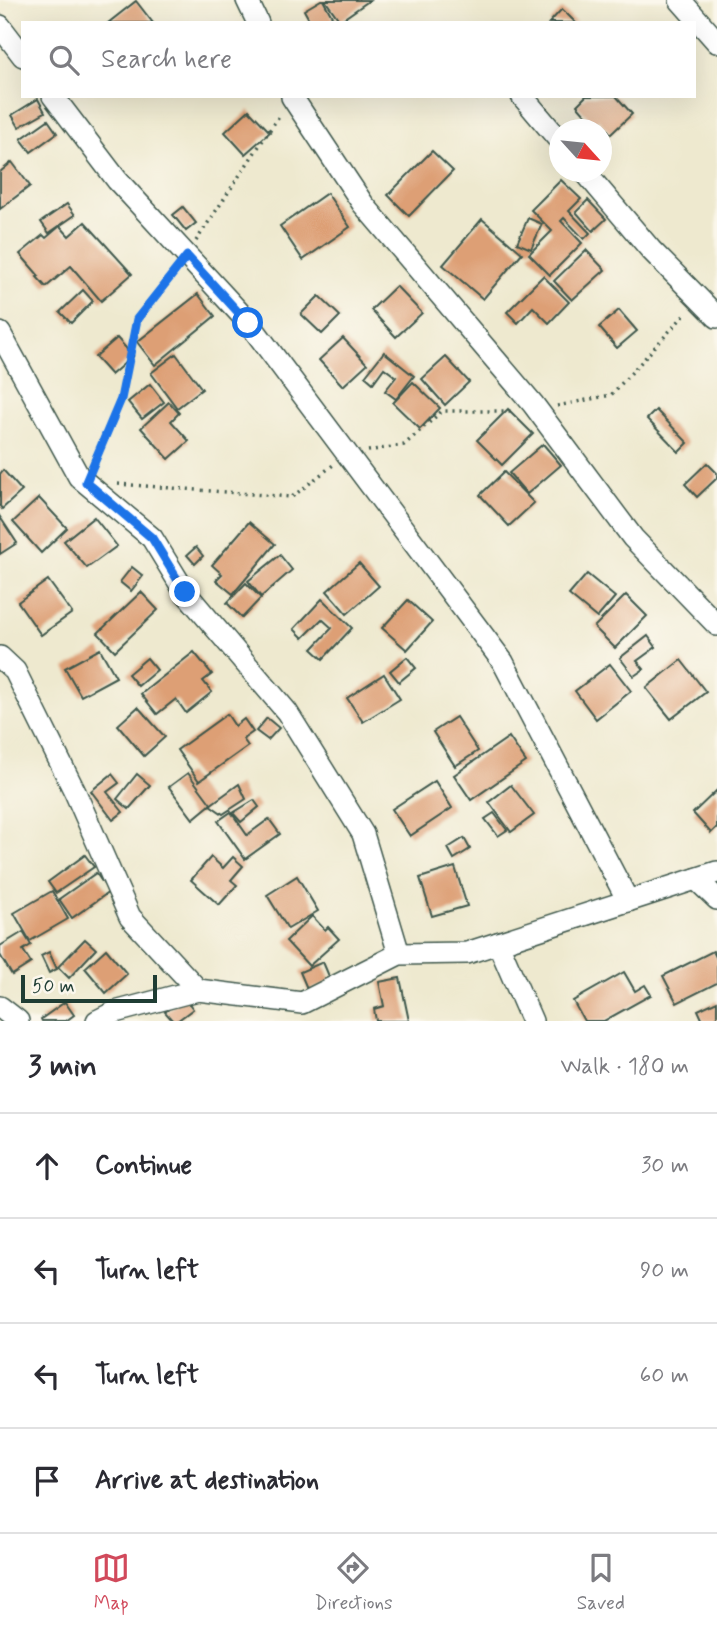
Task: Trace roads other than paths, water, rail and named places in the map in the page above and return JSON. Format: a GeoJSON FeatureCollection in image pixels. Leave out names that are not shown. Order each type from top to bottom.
{"type":"FeatureCollection","features":[{"type":"Feature","properties":{"kind":"street"},"geometry":{"type":"LineString","coordinates":[[247,0],[257,21]]}},
{"type":"Feature","properties":{"kind":"street"},"geometry":{"type":"LineString","coordinates":[[680,0],[717,42]]}},
{"type":"Feature","properties":{"kind":"street"},"geometry":{"type":"LineString","coordinates":[[0,26],[21,53]]}},
{"type":"Feature","properties":{"kind":"street"},"geometry":{"type":"LineString","coordinates":[[55,98],[117,180],[248,323],[503,662],[628,901]]}},
{"type":"Feature","properties":{"kind":"street"},"geometry":{"type":"LineString","coordinates":[[293,98],[363,204],[538,411],[632,538],[717,625]]}},
{"type":"Feature","properties":{"kind":"street"},"geometry":{"type":"LineString","coordinates":[[524,98],[549,129]]}},
{"type":"Feature","properties":{"kind":"street"},"geometry":{"type":"LineString","coordinates":[[593,182],[651,250],[717,317]]}},
{"type":"Feature","properties":{"kind":"street"},"geometry":{"type":"LineString","coordinates":[[0,333],[79,477],[152,538],[185,592],[287,712],[363,834],[399,954]]}},
{"type":"Feature","properties":{"kind":"street"},"geometry":{"type":"LineString","coordinates":[[0,657],[15,671],[69,780],[130,917],[198,990]]}},
{"type":"Feature","properties":{"kind":"street"},"geometry":{"type":"LineString","coordinates":[[97,1021],[115,1012],[198,990],[302,1012],[399,954],[467,953],[707,875],[717,899]]}},
{"type":"Feature","properties":{"kind":"street"},"geometry":{"type":"LineString","coordinates":[[498,943],[532,1021]]}},
{"type":"Feature","properties":{"kind":"street"},"geometry":{"type":"LineString","coordinates":[[0,1006],[18,1021]]}}]}
